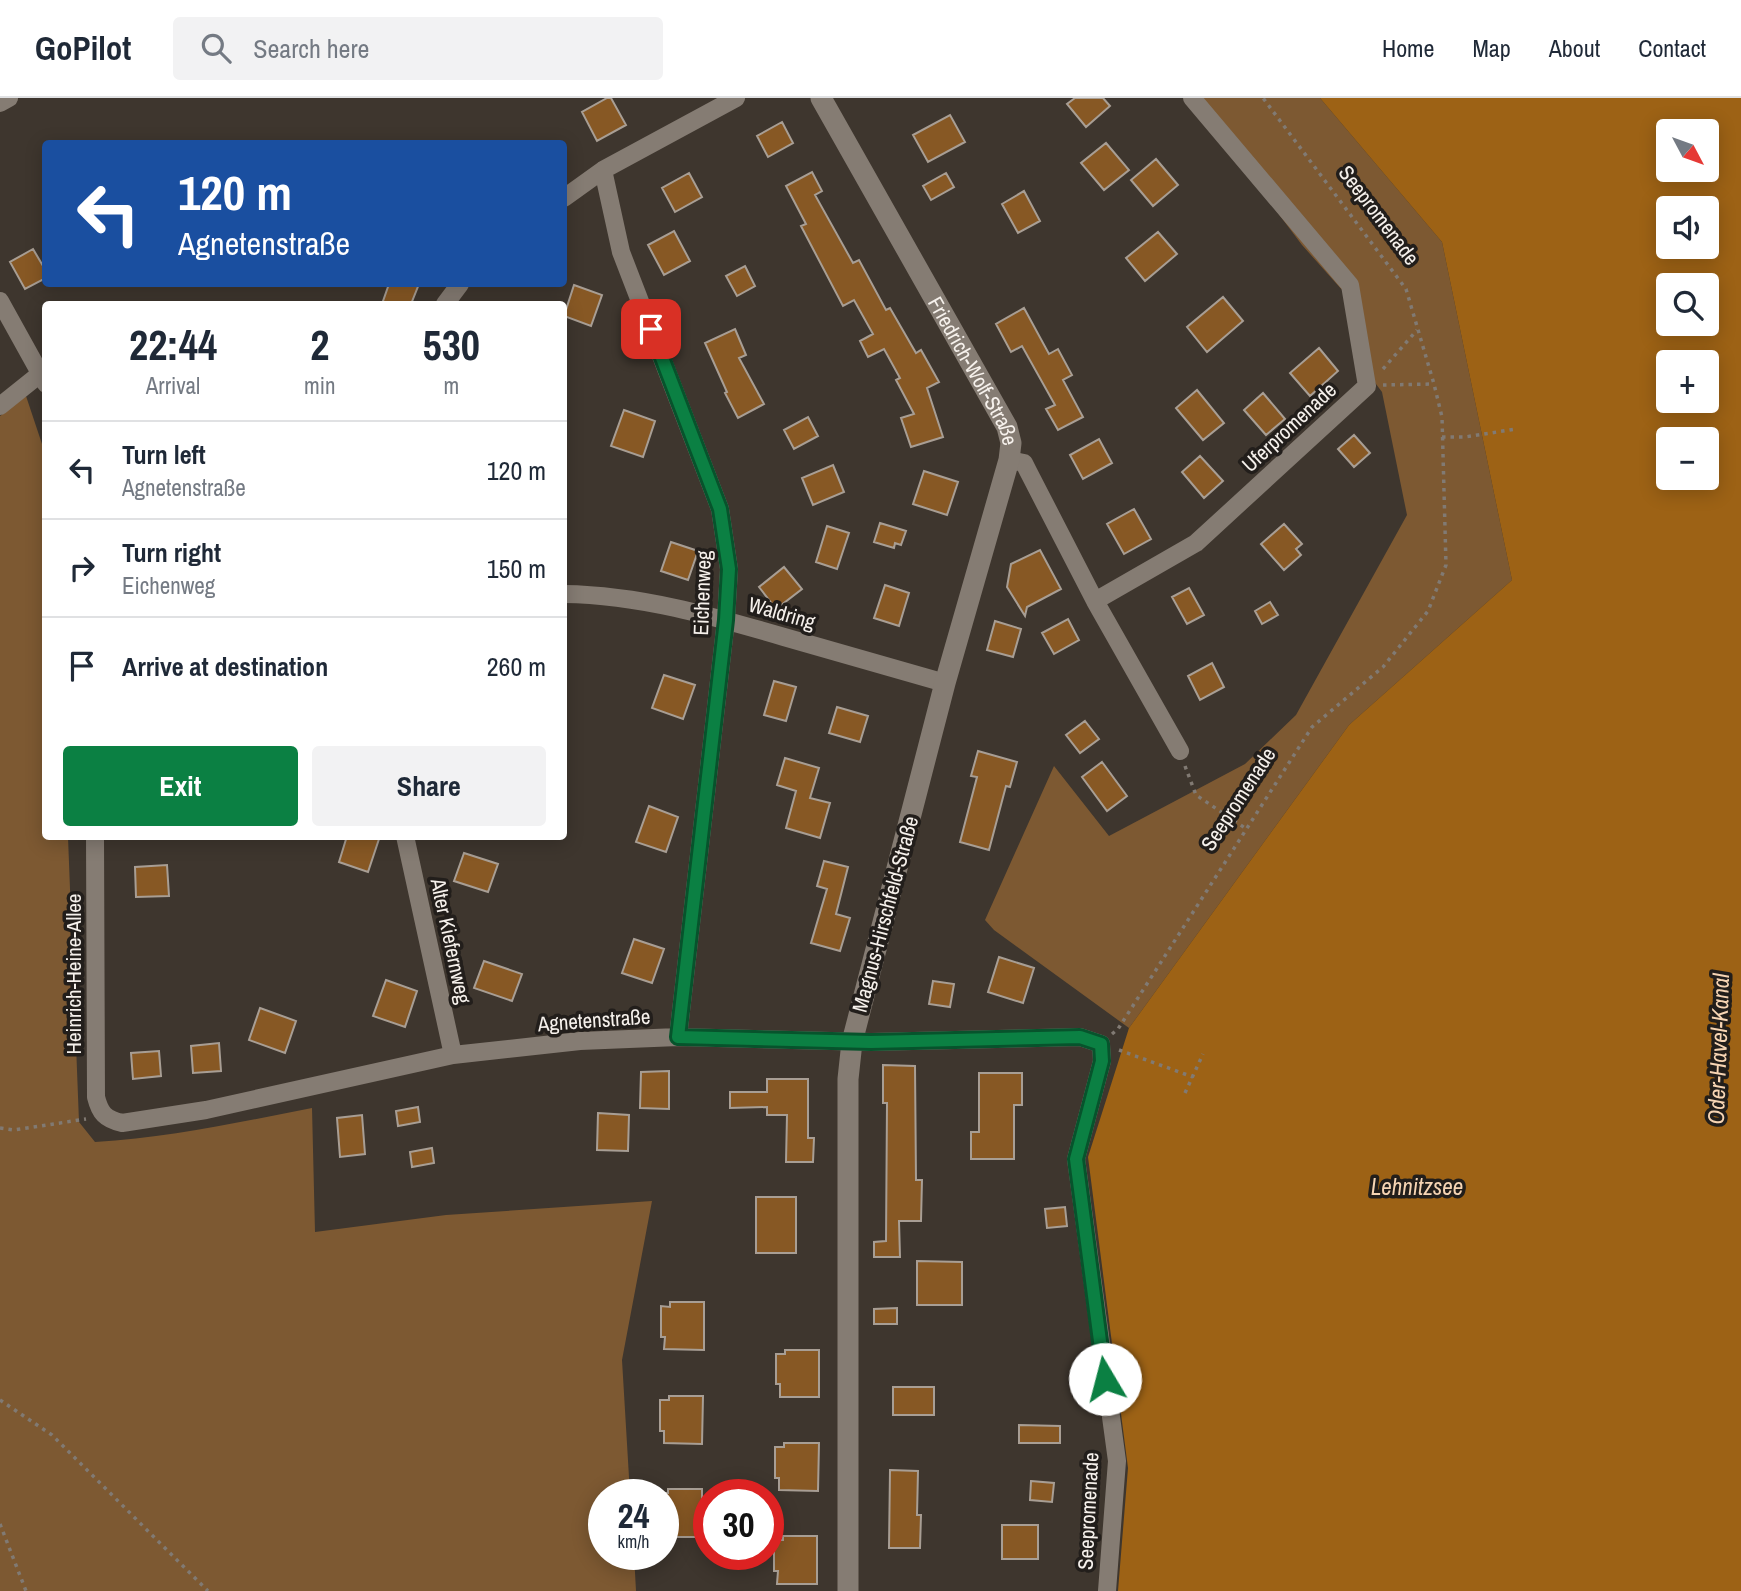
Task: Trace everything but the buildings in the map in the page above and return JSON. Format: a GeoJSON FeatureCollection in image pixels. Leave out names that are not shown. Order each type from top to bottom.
{"type":"FeatureCollection","features":[{"type":"Feature","properties":{"kind":"street"},"geometry":{"type":"LineString","coordinates":[[0,103],[9,98]]}},
{"type":"Feature","properties":{"kind":"street"},"geometry":{"type":"LineString","coordinates":[[567,196],[603,170],[736,98]]}},
{"type":"Feature","properties":{"kind":"street","name":"Friedrich-Wolf-Straße"},"geometry":{"type":"LineString","coordinates":[[821,98],[1007,427],[1011,443],[1009,460],[1024,463],[1095,601],[1180,751]]}},
{"type":"Feature","properties":{"kind":"street","name":"Uferpromenade"},"geometry":{"type":"LineString","coordinates":[[1095,601],[1196,543],[1367,386],[1350,285],[1192,98]]}},
{"type":"Feature","properties":{"kind":"street","name":"Eichenweg"},"geometry":{"type":"LineString","coordinates":[[603,170],[621,252],[720,509],[729,569],[726,620],[678,1037]]}},
{"type":"Feature","properties":{"kind":"street"},"geometry":{"type":"LineString","coordinates":[[0,301],[42,377]]}},
{"type":"Feature","properties":{"kind":"street"},"geometry":{"type":"LineString","coordinates":[[0,406],[42,380]]}},
{"type":"Feature","properties":{"kind":"street","name":"Magnus-Hirschfeld-Straße"},"geometry":{"type":"LineString","coordinates":[[848,1591],[848,1079],[852,1042],[945,683],[1009,460]]}},
{"type":"Feature","properties":{"kind":"street","name":"Waldring"},"geometry":{"type":"LineString","coordinates":[[567,594],[602,595],[652,602],[726,620],[945,683]]}},
{"type":"Feature","properties":{"kind":"street","name":"Heinrich-Heine-Allee"},"geometry":{"type":"LineString","coordinates":[[95,840],[96,1097],[100,1111]]}},
{"type":"Feature","properties":{"kind":"street","name":"Alter Kiefernweg"},"geometry":{"type":"LineString","coordinates":[[406,840],[453,1055]]}},
{"type":"Feature","properties":{"kind":"street","name":"Agnetenstraße"},"geometry":{"type":"LineString","coordinates":[[100,1111],[109,1120],[122,1123],[206,1110],[453,1055],[580,1041],[678,1037],[852,1042],[1080,1037],[1107,1046]]}},
{"type":"Feature","properties":{"kind":"street","name":"Seepromenade"},"geometry":{"type":"LineString","coordinates":[[1107,1046],[1076,1159],[1117,1461],[1107,1591]]}},
{"type":"Feature","properties":{"kind":"path","name":"Seepromenade"},"geometry":{"type":"LineString","coordinates":[[1107,1046],[1312,727],[1383,667],[1429,611],[1446,565],[1442,417],[1406,289],[1263,98]]}},
{"type":"Feature","properties":{"kind":"path"},"geometry":{"type":"LineString","coordinates":[[1367,386],[1418,330]]}},
{"type":"Feature","properties":{"kind":"path"},"geometry":{"type":"LineString","coordinates":[[1367,386],[1434,384]]}},
{"type":"Feature","properties":{"kind":"path"},"geometry":{"type":"LineString","coordinates":[[1442,437],[1465,437],[1516,429]]}},
{"type":"Feature","properties":{"kind":"path"},"geometry":{"type":"LineString","coordinates":[[1180,751],[1196,795],[1245,828]]}},
{"type":"Feature","properties":{"kind":"path"},"geometry":{"type":"LineString","coordinates":[[1107,1046],[1193,1077]]}},
{"type":"Feature","properties":{"kind":"path"},"geometry":{"type":"LineString","coordinates":[[1185,1093],[1203,1054]]}},
{"type":"Feature","properties":{"kind":"path"},"geometry":{"type":"LineString","coordinates":[[0,1128],[14,1130],[89,1118],[100,1111]]}},
{"type":"Feature","properties":{"kind":"path"},"geometry":{"type":"LineString","coordinates":[[0,1400],[52,1435],[208,1591]]}},
{"type":"Feature","properties":{"kind":"path"},"geometry":{"type":"LineString","coordinates":[[0,1524],[26,1591]]}},
{"type":"Feature","properties":{"kind":"shaded area"},"geometry":{"type":"Polygon","coordinates":[[[1191,98],[1320,98],[1442,242],[1512,580],[1349,725],[1129,1028],[994,930],[985,920],[1054,766],[1109,836],[1245,764],[1296,715],[1407,515],[1382,392],[1358,360],[1343,291],[1302,245],[1191,98]]]}},
{"type":"Feature","properties":{"kind":"shaded area"},"geometry":{"type":"Polygon","coordinates":[[[26,396],[42,444],[42,840],[68,840],[79,1122],[95,1142],[177,1133],[312,1108],[315,1232],[446,1215],[652,1201],[622,1360],[629,1479],[588,1479],[588,1570],[635,1570],[636,1591],[0,1591],[0,416],[26,396]]]}},
{"type":"Feature","properties":{"kind":"water","name":"Lehnitzsee"},"geometry":{"type":"Polygon","coordinates":[[[1320,98],[1741,98],[1741,1591],[1118,1591],[1128,1468],[1088,1157],[1129,1028],[1349,725],[1512,580],[1442,242],[1320,98]]]}},
{"type":"Feature","properties":{"kind":"route"},"geometry":{"type":"LineString","coordinates":[[651,329],[720,509],[727,541],[729,569],[726,620],[678,1037],[871,1042],[1080,1037],[1101,1044],[1102,1061],[1076,1159],[1105,1379]]}},
{"type":"Feature","properties":{"kind":"water label","name":"Oder-Havel-Kanal"},"geometry":{"type":"Point","coordinates":[1718,1049]}}]}
